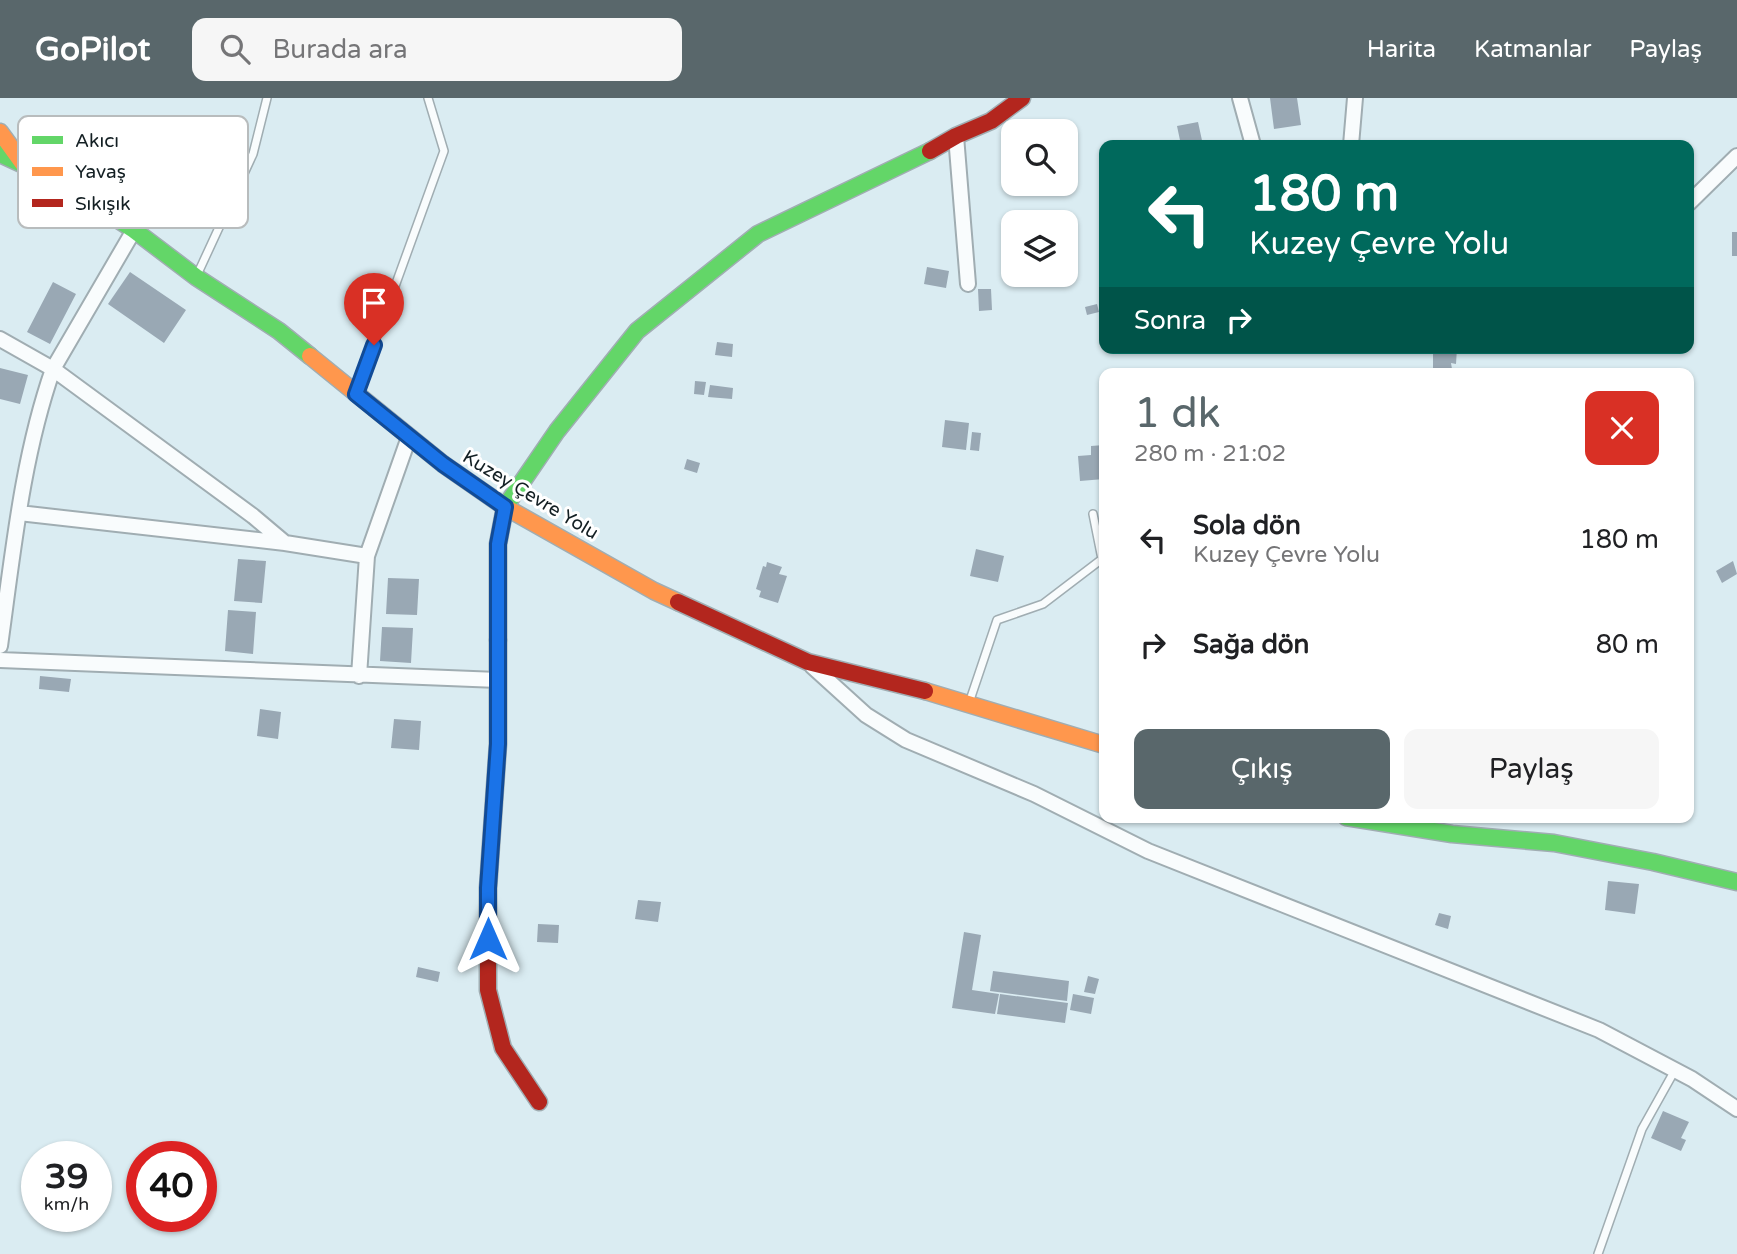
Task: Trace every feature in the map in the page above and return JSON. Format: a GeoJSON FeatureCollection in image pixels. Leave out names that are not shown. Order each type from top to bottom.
{"type":"FeatureCollection","features":[{"type":"Feature","properties":{"kind":"main road"},"geometry":{"type":"LineString","coordinates":[[539,1102],[503,1048],[488,990],[488,888],[498,744],[498,544],[505,507],[557,431],[637,331],[758,234],[991,121],[1023,98]]}},
{"type":"Feature","properties":{"kind":"main road"},"geometry":{"type":"LineString","coordinates":[[0,132],[18,157]]}},
{"type":"Feature","properties":{"kind":"main road","name":"Kuzey Çevre Yolu"},"geometry":{"type":"LineString","coordinates":[[0,154],[18,162]]}},
{"type":"Feature","properties":{"kind":"main road","name":"Kuzey Çevre Yolu"},"geometry":{"type":"LineString","coordinates":[[131,228],[196,277],[279,331],[443,464],[505,507],[654,592],[808,662],[906,685],[1099,743]]}},
{"type":"Feature","properties":{"kind":"main road"},"geometry":{"type":"LineString","coordinates":[[1383,823],[1452,834],[1554,844],[1653,862],[1737,882]]}},
{"type":"Feature","properties":{"kind":"street"},"geometry":{"type":"LineString","coordinates":[[1240,98],[1252,140]]}},
{"type":"Feature","properties":{"kind":"street"},"geometry":{"type":"LineString","coordinates":[[1351,140],[1355,98]]}},
{"type":"Feature","properties":{"kind":"street"},"geometry":{"type":"LineString","coordinates":[[956,136],[968,284]]}},
{"type":"Feature","properties":{"kind":"street"},"geometry":{"type":"LineString","coordinates":[[1694,198],[1737,156]]}},
{"type":"Feature","properties":{"kind":"street"},"geometry":{"type":"LineString","coordinates":[[0,646],[19,513],[38,415],[53,369],[134,230]]}},
{"type":"Feature","properties":{"kind":"street"},"geometry":{"type":"LineString","coordinates":[[0,339],[53,369],[253,516],[285,543]]}},
{"type":"Feature","properties":{"kind":"street"},"geometry":{"type":"LineString","coordinates":[[359,676],[367,556],[409,437]]}},
{"type":"Feature","properties":{"kind":"street"},"geometry":{"type":"LineString","coordinates":[[19,513],[285,543],[367,556]]}},
{"type":"Feature","properties":{"kind":"street"},"geometry":{"type":"LineString","coordinates":[[0,660],[498,680]]}},
{"type":"Feature","properties":{"kind":"street"},"geometry":{"type":"LineString","coordinates":[[808,662],[866,715],[906,740],[1034,794],[1149,851],[1599,1030],[1675,1070],[1737,1109]]}},
{"type":"Feature","properties":{"kind":"lane"},"geometry":{"type":"LineString","coordinates":[[248,165],[267,98]]}},
{"type":"Feature","properties":{"kind":"lane"},"geometry":{"type":"LineString","coordinates":[[356,394],[444,150],[428,98]]}},
{"type":"Feature","properties":{"kind":"lane"},"geometry":{"type":"LineString","coordinates":[[196,277],[219,228]]}},
{"type":"Feature","properties":{"kind":"lane"},"geometry":{"type":"LineString","coordinates":[[1093,514],[1099,544]]}},
{"type":"Feature","properties":{"kind":"lane"},"geometry":{"type":"LineString","coordinates":[[968,704],[996,620],[1043,604],[1099,561]]}},
{"type":"Feature","properties":{"kind":"lane"},"geometry":{"type":"LineString","coordinates":[[1598,1254],[1642,1129],[1675,1070]]}},
{"type":"Feature","properties":{"kind":"building"},"geometry":{"type":"Polygon","coordinates":[[[1270,98],[1297,98],[1301,125],[1274,129],[1270,98]]]}},
{"type":"Feature","properties":{"kind":"building"},"geometry":{"type":"Polygon","coordinates":[[[1198,122],[1202,140],[1180,140],[1177,126],[1198,122]]]}},
{"type":"Feature","properties":{"kind":"building"},"geometry":{"type":"Polygon","coordinates":[[[1732,232],[1737,232],[1737,256],[1732,256],[1732,232]]]}},
{"type":"Feature","properties":{"kind":"building"},"geometry":{"type":"Polygon","coordinates":[[[927,267],[949,271],[946,288],[924,284],[927,267]]]}},
{"type":"Feature","properties":{"kind":"building"},"geometry":{"type":"Polygon","coordinates":[[[130,272],[186,310],[164,343],[108,304],[130,272]]]}},
{"type":"Feature","properties":{"kind":"building"},"geometry":{"type":"Polygon","coordinates":[[[53,282],[76,294],[50,344],[27,332],[53,282]]]}},
{"type":"Feature","properties":{"kind":"building"},"geometry":{"type":"Polygon","coordinates":[[[978,289],[991,289],[992,310],[979,311],[978,289]]]}},
{"type":"Feature","properties":{"kind":"building"},"geometry":{"type":"Polygon","coordinates":[[[1097,304],[1099,312],[1087,315],[1085,307],[1097,304]]]}},
{"type":"Feature","properties":{"kind":"building"},"geometry":{"type":"Polygon","coordinates":[[[717,342],[733,344],[732,357],[715,355],[717,342]]]}},
{"type":"Feature","properties":{"kind":"building"},"geometry":{"type":"Polygon","coordinates":[[[1433,354],[1457,354],[1456,364],[1451,363],[1452,368],[1433,368],[1433,354]]]}},
{"type":"Feature","properties":{"kind":"building"},"geometry":{"type":"Polygon","coordinates":[[[0,368],[28,375],[20,404],[0,399],[0,368]]]}},
{"type":"Feature","properties":{"kind":"building"},"geometry":{"type":"Polygon","coordinates":[[[695,381],[706,382],[704,395],[694,394],[695,381]]]}},
{"type":"Feature","properties":{"kind":"building"},"geometry":{"type":"Polygon","coordinates":[[[710,385],[733,388],[732,399],[708,397],[710,385]]]}},
{"type":"Feature","properties":{"kind":"building"},"geometry":{"type":"Polygon","coordinates":[[[945,420],[969,423],[966,450],[942,447],[945,420]]]}},
{"type":"Feature","properties":{"kind":"building"},"geometry":{"type":"Polygon","coordinates":[[[972,432],[981,433],[979,451],[970,450],[972,432]]]}},
{"type":"Feature","properties":{"kind":"building"},"geometry":{"type":"Polygon","coordinates":[[[1099,445],[1099,479],[1080,481],[1078,456],[1091,455],[1091,446],[1099,445]]]}},
{"type":"Feature","properties":{"kind":"building"},"geometry":{"type":"Polygon","coordinates":[[[687,459],[700,463],[697,473],[684,469],[687,459]]]}},
{"type":"Feature","properties":{"kind":"building"},"geometry":{"type":"Polygon","coordinates":[[[976,549],[1004,556],[998,582],[970,576],[976,549]]]}},
{"type":"Feature","properties":{"kind":"building"},"geometry":{"type":"Polygon","coordinates":[[[238,559],[266,561],[262,603],[234,601],[238,559]]]}},
{"type":"Feature","properties":{"kind":"building"},"geometry":{"type":"Polygon","coordinates":[[[1733,561],[1737,574],[1722,583],[1716,571],[1733,561]]]}},
{"type":"Feature","properties":{"kind":"building"},"geometry":{"type":"Polygon","coordinates":[[[767,562],[782,567],[779,574],[787,576],[778,603],[759,597],[761,591],[756,589],[763,566],[766,567],[767,562]]]}},
{"type":"Feature","properties":{"kind":"building"},"geometry":{"type":"Polygon","coordinates":[[[388,578],[419,579],[417,615],[386,614],[388,578]]]}},
{"type":"Feature","properties":{"kind":"building"},"geometry":{"type":"Polygon","coordinates":[[[228,610],[256,612],[253,654],[225,651],[228,610]]]}},
{"type":"Feature","properties":{"kind":"building"},"geometry":{"type":"Polygon","coordinates":[[[382,627],[413,628],[411,663],[380,661],[382,627]]]}},
{"type":"Feature","properties":{"kind":"building"},"geometry":{"type":"Polygon","coordinates":[[[40,676],[71,679],[69,692],[39,689],[40,676]]]}},
{"type":"Feature","properties":{"kind":"building"},"geometry":{"type":"Polygon","coordinates":[[[260,709],[281,712],[278,739],[257,736],[260,709]]]}},
{"type":"Feature","properties":{"kind":"building"},"geometry":{"type":"Polygon","coordinates":[[[394,719],[421,721],[419,750],[391,748],[394,719]]]}},
{"type":"Feature","properties":{"kind":"building"},"geometry":{"type":"Polygon","coordinates":[[[1608,881],[1639,884],[1635,914],[1605,910],[1608,881]]]}},
{"type":"Feature","properties":{"kind":"building"},"geometry":{"type":"Polygon","coordinates":[[[638,900],[661,902],[658,922],[635,919],[638,900]]]}},
{"type":"Feature","properties":{"kind":"building"},"geometry":{"type":"Polygon","coordinates":[[[1439,913],[1451,916],[1448,929],[1435,925],[1439,913]]]}},
{"type":"Feature","properties":{"kind":"building"},"geometry":{"type":"Polygon","coordinates":[[[538,924],[559,925],[558,943],[537,942],[538,924]]]}},
{"type":"Feature","properties":{"kind":"building"},"geometry":{"type":"Polygon","coordinates":[[[964,932],[981,935],[972,990],[999,994],[995,1014],[952,1008],[964,932]]]}},
{"type":"Feature","properties":{"kind":"building"},"geometry":{"type":"Polygon","coordinates":[[[418,967],[440,972],[438,982],[416,977],[418,967]]]}},
{"type":"Feature","properties":{"kind":"building"},"geometry":{"type":"Polygon","coordinates":[[[993,971],[1069,981],[1067,1001],[990,991],[993,971]]]}},
{"type":"Feature","properties":{"kind":"building"},"geometry":{"type":"Polygon","coordinates":[[[1088,976],[1099,979],[1095,994],[1084,992],[1088,976]]]}},
{"type":"Feature","properties":{"kind":"building"},"geometry":{"type":"Polygon","coordinates":[[[1000,994],[1068,1003],[1065,1023],[997,1014],[1000,994]]]}},
{"type":"Feature","properties":{"kind":"building"},"geometry":{"type":"Polygon","coordinates":[[[1073,994],[1094,998],[1091,1014],[1070,1010],[1073,994]]]}},
{"type":"Feature","properties":{"kind":"building"},"geometry":{"type":"Polygon","coordinates":[[[1663,1111],[1689,1122],[1681,1138],[1686,1140],[1681,1151],[1651,1138],[1663,1111]]]}},
{"type":"Feature","properties":{"kind":"traffic: fast"},"geometry":{"type":"LineString","coordinates":[[498,640],[498,544],[505,507],[557,431],[637,331],[758,234],[930,151]]}},
{"type":"Feature","properties":{"kind":"traffic: fast"},"geometry":{"type":"LineString","coordinates":[[0,154],[18,162]]}},
{"type":"Feature","properties":{"kind":"traffic: fast"},"geometry":{"type":"LineString","coordinates":[[131,228],[196,277],[279,331],[310,356]]}},
{"type":"Feature","properties":{"kind":"traffic: fast"},"geometry":{"type":"LineString","coordinates":[[1383,823],[1452,834],[1554,843],[1737,882]]}},
{"type":"Feature","properties":{"kind":"traffic: slow"},"geometry":{"type":"LineString","coordinates":[[0,132],[18,157]]}},
{"type":"Feature","properties":{"kind":"traffic: slow"},"geometry":{"type":"LineString","coordinates":[[310,356],[443,464],[505,507],[678,602]]}},
{"type":"Feature","properties":{"kind":"traffic: slow"},"geometry":{"type":"LineString","coordinates":[[925,691],[1099,743]]}},
{"type":"Feature","properties":{"kind":"traffic: jam"},"geometry":{"type":"LineString","coordinates":[[930,151],[991,121],[1022,98]]}},
{"type":"Feature","properties":{"kind":"traffic: jam"},"geometry":{"type":"LineString","coordinates":[[678,602],[808,662],[925,691]]}},
{"type":"Feature","properties":{"kind":"traffic: jam"},"geometry":{"type":"LineString","coordinates":[[498,640],[498,744],[488,888],[488,990],[503,1048],[539,1102]]}},
{"type":"Feature","properties":{"kind":"route"},"geometry":{"type":"LineString","coordinates":[[374,345],[356,394],[443,464],[505,507],[498,544],[498,744],[488,888],[488,939]]}}]}
